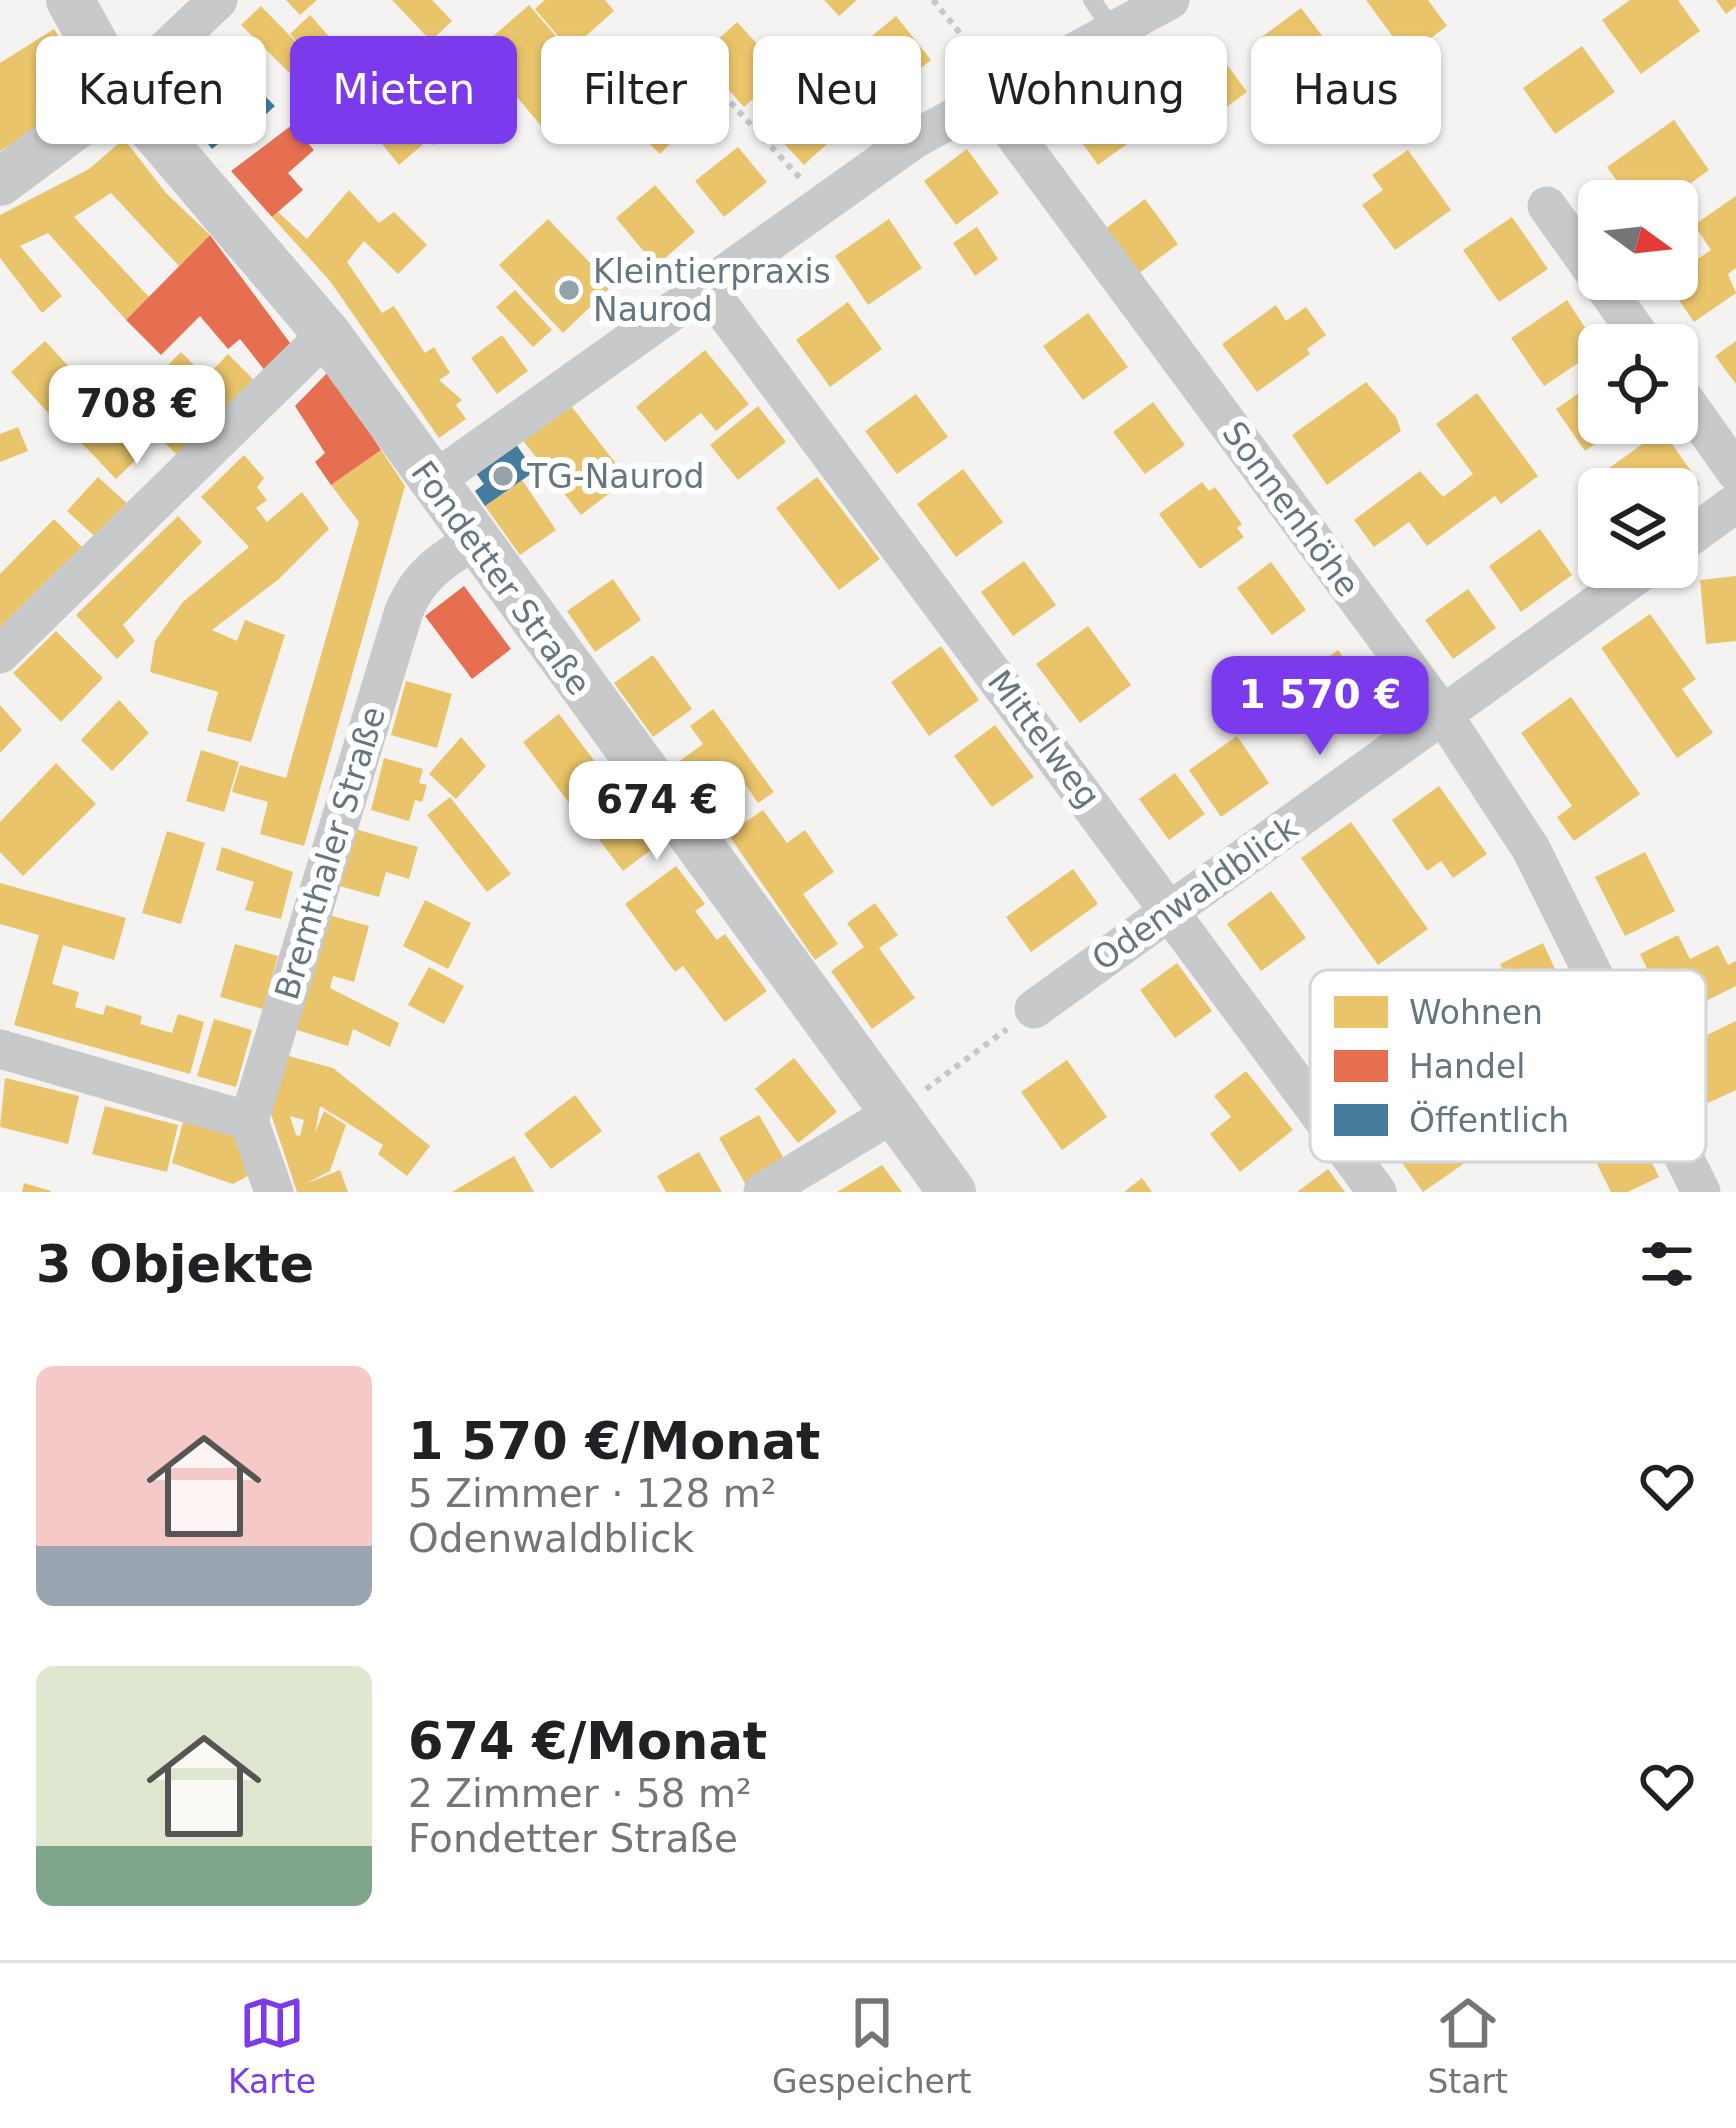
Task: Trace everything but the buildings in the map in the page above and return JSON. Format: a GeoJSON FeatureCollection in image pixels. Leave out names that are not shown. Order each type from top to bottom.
{"type":"FeatureCollection","features":[{"type":"Feature","properties":{"kind":"street","name":"Fondetter Straße"},"geometry":{"type":"LineString","coordinates":[[70,0],[90,36]]}},
{"type":"Feature","properties":{"kind":"street"},"geometry":{"type":"LineString","coordinates":[[180,36],[218,0]]}},
{"type":"Feature","properties":{"kind":"street"},"geometry":{"type":"LineString","coordinates":[[1072,36],[1102,14],[1170,0]]}},
{"type":"Feature","properties":{"kind":"street"},"geometry":{"type":"LineString","coordinates":[[431,483],[823,203],[945,122]]}},
{"type":"Feature","properties":{"kind":"street"},"geometry":{"type":"LineString","coordinates":[[0,182],[51,144]]}},
{"type":"Feature","properties":{"kind":"street","name":"Fondetter Straße"},"geometry":{"type":"LineString","coordinates":[[165,144],[327,334],[473,541],[952,1192]]}},
{"type":"Feature","properties":{"kind":"street","name":"Sonnenhöhe"},"geometry":{"type":"LineString","coordinates":[[1021,144],[1444,716],[1531,850],[1591,970]]}},
{"type":"Feature","properties":{"kind":"street"},"geometry":{"type":"LineString","coordinates":[[1547,206],[1631,324]]}},
{"type":"Feature","properties":{"kind":"street","name":"Mittelweg"},"geometry":{"type":"LineString","coordinates":[[707,288],[1310,1099]]}},
{"type":"Feature","properties":{"kind":"street"},"geometry":{"type":"LineString","coordinates":[[0,653],[327,334]]}},
{"type":"Feature","properties":{"kind":"street"},"geometry":{"type":"LineString","coordinates":[[1698,419],[1736,472]]}},
{"type":"Feature","properties":{"kind":"street"},"geometry":{"type":"LineString","coordinates":[[1698,531],[1736,503]]}},
{"type":"Feature","properties":{"kind":"street","name":"Bremthaler Straße"},"geometry":{"type":"LineString","coordinates":[[249,1120],[404,610],[415,585],[432,566],[473,541]]}},
{"type":"Feature","properties":{"kind":"street","name":"Odenwaldblick"},"geometry":{"type":"LineString","coordinates":[[1034,1009],[1619,588]]}},
{"type":"Feature","properties":{"kind":"street"},"geometry":{"type":"LineString","coordinates":[[0,1049],[249,1120],[274,1192]]}},
{"type":"Feature","properties":{"kind":"street"},"geometry":{"type":"LineString","coordinates":[[764,1192],[892,1114]]}},
{"type":"Feature","properties":{"kind":"street","name":"Mittelweg"},"geometry":{"type":"LineString","coordinates":[[1356,1162],[1378,1192]]}},
{"type":"Feature","properties":{"kind":"street","name":"Sonnenhöhe"},"geometry":{"type":"LineString","coordinates":[[1686,1162],[1701,1192]]}},
{"type":"Feature","properties":{"kind":"path"},"geometry":{"type":"LineString","coordinates":[[933,0],[962,36]]}},
{"type":"Feature","properties":{"kind":"path"},"geometry":{"type":"LineString","coordinates":[[729,101],[823,203]]}},
{"type":"Feature","properties":{"kind":"path"},"geometry":{"type":"LineString","coordinates":[[892,1114],[1034,1009]]}},
{"type":"Feature","properties":{"kind":"place","name":"Kleintierpraxis Naurod"},"geometry":{"type":"Point","coordinates":[569,290]}},
{"type":"Feature","properties":{"kind":"place","name":"TG-Naurod"},"geometry":{"type":"Point","coordinates":[503,476]}}]}
